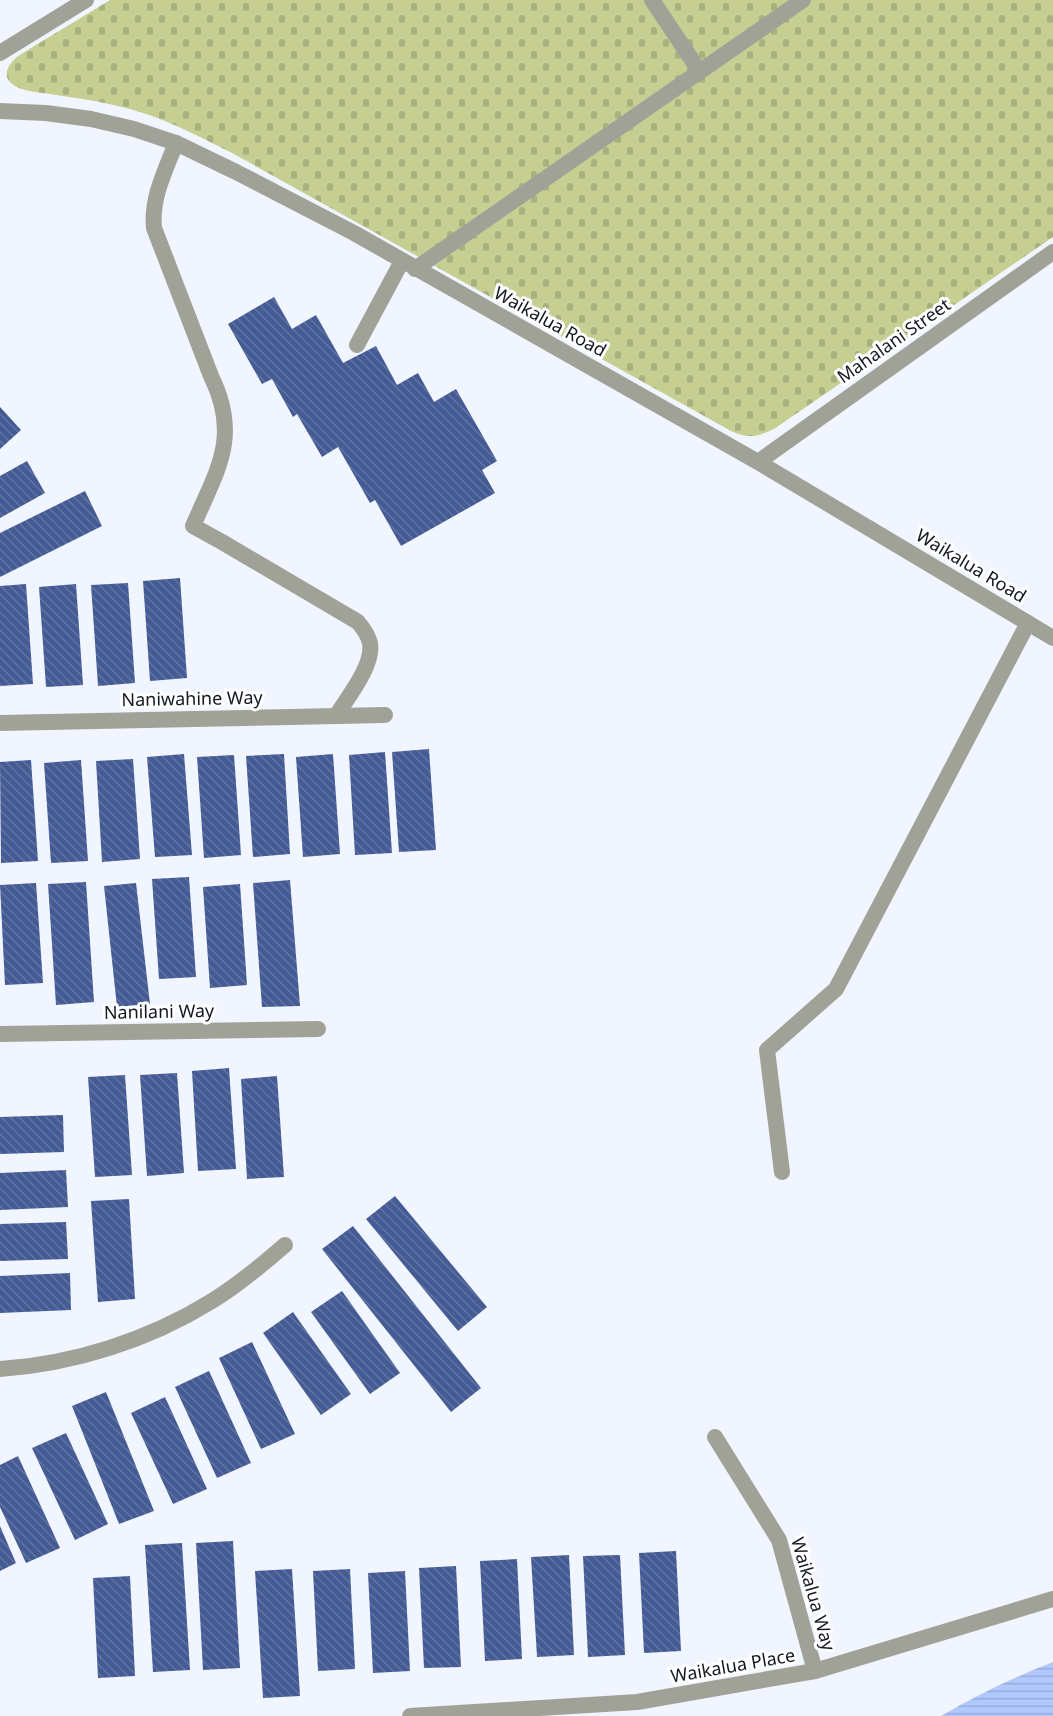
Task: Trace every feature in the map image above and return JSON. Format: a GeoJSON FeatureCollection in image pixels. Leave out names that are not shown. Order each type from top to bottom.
{"type":"FeatureCollection","features":[{"type":"Feature","properties":{"kind":"street"},"geometry":{"type":"LineString","coordinates":[[0,53],[86,0]]}},
{"type":"Feature","properties":{"kind":"street"},"geometry":{"type":"LineString","coordinates":[[652,0],[700,72]]}},
{"type":"Feature","properties":{"kind":"street"},"geometry":{"type":"LineString","coordinates":[[357,345],[409,265],[700,72],[803,0]]}},
{"type":"Feature","properties":{"kind":"street","name":"Waikalua Road"},"geometry":{"type":"LineString","coordinates":[[0,111],[46,113],[91,119],[134,129],[176,144],[295,202],[758,462],[1053,638]]}},
{"type":"Feature","properties":{"kind":"street"},"geometry":{"type":"LineString","coordinates":[[176,144],[154,206],[154,228],[219,392],[226,428],[219,465],[193,526],[358,622],[370,643],[370,653],[367,664],[336,716]]}},
{"type":"Feature","properties":{"kind":"street","name":"Mahalani Street"},"geometry":{"type":"LineString","coordinates":[[758,462],[1053,252]]}},
{"type":"Feature","properties":{"kind":"street"},"geometry":{"type":"LineString","coordinates":[[782,1172],[767,1050],[836,989],[1028,623]]}},
{"type":"Feature","properties":{"kind":"street","name":"Naniwahine Way"},"geometry":{"type":"LineString","coordinates":[[0,723],[385,715]]}},
{"type":"Feature","properties":{"kind":"street","name":"Nanilani Way"},"geometry":{"type":"LineString","coordinates":[[0,1034],[318,1029]]}},
{"type":"Feature","properties":{"kind":"street"},"geometry":{"type":"LineString","coordinates":[[0,1369],[50,1363],[86,1355],[130,1341],[172,1323],[212,1301],[241,1281],[285,1245]]}},
{"type":"Feature","properties":{"kind":"street","name":"Waikalua Way"},"geometry":{"type":"LineString","coordinates":[[715,1437],[779,1540],[815,1671]]}},
{"type":"Feature","properties":{"kind":"street","name":"Waikalua Place"},"geometry":{"type":"LineString","coordinates":[[410,1716],[637,1702],[815,1671],[1053,1599]]}},
{"type":"Feature","properties":{"kind":"green space"},"geometry":{"type":"Polygon","coordinates":[[[110,0],[1053,0],[1053,237],[774,429],[757,435],[743,435],[731,431],[196,135],[135,110],[27,90],[8,80],[8,69],[18,56],[110,0]]]}},
{"type":"Feature","properties":{"kind":"water"},"geometry":{"type":"Polygon","coordinates":[[[1053,1662],[1053,1716],[941,1716],[996,1687],[1053,1662]]]}},
{"type":"Feature","properties":{"kind":"building"},"geometry":{"type":"Polygon","coordinates":[[[274,297],[292,329],[316,315],[343,363],[376,346],[397,385],[418,373],[434,402],[456,389],[497,461],[482,470],[495,493],[401,546],[375,500],[370,503],[338,447],[322,457],[297,414],[293,417],[272,379],[262,384],[228,324],[274,297]]]}},
{"type":"Feature","properties":{"kind":"building"},"geometry":{"type":"Polygon","coordinates":[[[0,407],[21,430],[0,449],[0,407]]]}},
{"type":"Feature","properties":{"kind":"building"},"geometry":{"type":"Polygon","coordinates":[[[27,461],[45,493],[0,518],[0,476],[27,461]]]}},
{"type":"Feature","properties":{"kind":"building"},"geometry":{"type":"Polygon","coordinates":[[[85,491],[102,526],[0,577],[0,533],[85,491]]]}},
{"type":"Feature","properties":{"kind":"building"},"geometry":{"type":"Polygon","coordinates":[[[180,578],[187,678],[150,681],[143,581],[180,578]]]}},
{"type":"Feature","properties":{"kind":"building"},"geometry":{"type":"Polygon","coordinates":[[[128,583],[135,683],[98,686],[91,585],[128,583]]]}},
{"type":"Feature","properties":{"kind":"building"},"geometry":{"type":"Polygon","coordinates":[[[26,584],[33,684],[0,686],[0,586],[26,584]]]}},
{"type":"Feature","properties":{"kind":"building"},"geometry":{"type":"Polygon","coordinates":[[[76,584],[83,685],[46,687],[39,587],[76,584]]]}},
{"type":"Feature","properties":{"kind":"building"},"geometry":{"type":"Polygon","coordinates":[[[429,749],[436,850],[399,852],[392,752],[429,749]]]}},
{"type":"Feature","properties":{"kind":"building"},"geometry":{"type":"Polygon","coordinates":[[[385,752],[392,853],[355,855],[349,755],[385,752]]]}},
{"type":"Feature","properties":{"kind":"building"},"geometry":{"type":"Polygon","coordinates":[[[184,754],[192,855],[155,857],[147,757],[184,754]]]}},
{"type":"Feature","properties":{"kind":"building"},"geometry":{"type":"Polygon","coordinates":[[[284,754],[290,854],[253,857],[246,756],[284,754]]]}},
{"type":"Feature","properties":{"kind":"building"},"geometry":{"type":"Polygon","coordinates":[[[333,754],[340,854],[303,857],[296,757],[333,754]]]}},
{"type":"Feature","properties":{"kind":"building"},"geometry":{"type":"Polygon","coordinates":[[[234,755],[241,855],[204,858],[197,757],[234,755]]]}},
{"type":"Feature","properties":{"kind":"building"},"geometry":{"type":"Polygon","coordinates":[[[133,759],[140,859],[102,862],[96,761],[133,759]]]}},
{"type":"Feature","properties":{"kind":"building"},"geometry":{"type":"Polygon","coordinates":[[[31,760],[38,861],[1,863],[0,762],[31,760]]]}},
{"type":"Feature","properties":{"kind":"building"},"geometry":{"type":"Polygon","coordinates":[[[81,760],[88,861],[51,863],[44,763],[81,760]]]}},
{"type":"Feature","properties":{"kind":"building"},"geometry":{"type":"Polygon","coordinates":[[[189,877],[196,977],[159,979],[152,879],[189,877]]]}},
{"type":"Feature","properties":{"kind":"building"},"geometry":{"type":"Polygon","coordinates":[[[290,880],[300,1006],[262,1007],[253,883],[290,880]]]}},
{"type":"Feature","properties":{"kind":"building"},"geometry":{"type":"Polygon","coordinates":[[[86,882],[94,1002],[56,1005],[48,884],[86,882]]]}},
{"type":"Feature","properties":{"kind":"building"},"geometry":{"type":"Polygon","coordinates":[[[36,883],[43,983],[5,985],[0,885],[36,883]]]}},
{"type":"Feature","properties":{"kind":"building"},"geometry":{"type":"Polygon","coordinates":[[[136,883],[150,1004],[117,1007],[104,886],[136,883]]]}},
{"type":"Feature","properties":{"kind":"building"},"geometry":{"type":"Polygon","coordinates":[[[240,884],[247,985],[210,988],[203,887],[240,884]]]}},
{"type":"Feature","properties":{"kind":"building"},"geometry":{"type":"Polygon","coordinates":[[[229,1068],[236,1169],[198,1171],[192,1071],[229,1068]]]}},
{"type":"Feature","properties":{"kind":"building"},"geometry":{"type":"Polygon","coordinates":[[[177,1073],[184,1173],[147,1176],[140,1075],[177,1073]]]}},
{"type":"Feature","properties":{"kind":"building"},"geometry":{"type":"Polygon","coordinates":[[[125,1075],[132,1175],[95,1177],[88,1077],[125,1075]]]}},
{"type":"Feature","properties":{"kind":"building"},"geometry":{"type":"Polygon","coordinates":[[[277,1076],[284,1177],[247,1179],[241,1079],[277,1076]]]}},
{"type":"Feature","properties":{"kind":"building"},"geometry":{"type":"Polygon","coordinates":[[[63,1115],[64,1152],[0,1154],[0,1117],[63,1115]]]}},
{"type":"Feature","properties":{"kind":"building"},"geometry":{"type":"Polygon","coordinates":[[[66,1170],[68,1207],[0,1210],[0,1173],[66,1170]]]}},
{"type":"Feature","properties":{"kind":"building"},"geometry":{"type":"Polygon","coordinates":[[[395,1196],[487,1307],[458,1331],[366,1219],[395,1196]]]}},
{"type":"Feature","properties":{"kind":"building"},"geometry":{"type":"Polygon","coordinates":[[[129,1199],[135,1299],[98,1302],[91,1201],[129,1199]]]}},
{"type":"Feature","properties":{"kind":"building"},"geometry":{"type":"Polygon","coordinates":[[[66,1222],[68,1259],[0,1261],[0,1224],[66,1222]]]}},
{"type":"Feature","properties":{"kind":"building"},"geometry":{"type":"Polygon","coordinates":[[[353,1226],[481,1388],[451,1412],[322,1249],[353,1226]]]}},
{"type":"Feature","properties":{"kind":"building"},"geometry":{"type":"Polygon","coordinates":[[[70,1273],[71,1310],[0,1313],[0,1276],[70,1273]]]}},
{"type":"Feature","properties":{"kind":"building"},"geometry":{"type":"Polygon","coordinates":[[[342,1291],[400,1373],[370,1394],[311,1312],[342,1291]]]}},
{"type":"Feature","properties":{"kind":"building"},"geometry":{"type":"Polygon","coordinates":[[[293,1312],[351,1394],[321,1415],[263,1333],[293,1312]]]}},
{"type":"Feature","properties":{"kind":"building"},"geometry":{"type":"Polygon","coordinates":[[[252,1342],[295,1434],[261,1449],[219,1358],[252,1342]]]}},
{"type":"Feature","properties":{"kind":"building"},"geometry":{"type":"Polygon","coordinates":[[[209,1371],[251,1463],[217,1478],[175,1387],[209,1371]]]}},
{"type":"Feature","properties":{"kind":"building"},"geometry":{"type":"Polygon","coordinates":[[[106,1392],[154,1511],[119,1524],[72,1406],[106,1392]]]}},
{"type":"Feature","properties":{"kind":"building"},"geometry":{"type":"Polygon","coordinates":[[[165,1397],[207,1489],[173,1504],[131,1413],[165,1397]]]}},
{"type":"Feature","properties":{"kind":"building"},"geometry":{"type":"Polygon","coordinates":[[[66,1433],[108,1524],[75,1540],[32,1448],[66,1433]]]}},
{"type":"Feature","properties":{"kind":"building"},"geometry":{"type":"Polygon","coordinates":[[[18,1456],[60,1548],[26,1563],[0,1507],[0,1465],[18,1456]]]}},
{"type":"Feature","properties":{"kind":"building"},"geometry":{"type":"Polygon","coordinates":[[[0,1526],[16,1563],[0,1571],[0,1526]]]}},
{"type":"Feature","properties":{"kind":"building"},"geometry":{"type":"Polygon","coordinates":[[[233,1541],[240,1668],[203,1670],[196,1543],[233,1541]]]}},
{"type":"Feature","properties":{"kind":"building"},"geometry":{"type":"Polygon","coordinates":[[[182,1543],[190,1670],[153,1672],[145,1545],[182,1543]]]}},
{"type":"Feature","properties":{"kind":"building"},"geometry":{"type":"Polygon","coordinates":[[[676,1551],[681,1651],[644,1653],[639,1553],[676,1551]]]}},
{"type":"Feature","properties":{"kind":"building"},"geometry":{"type":"Polygon","coordinates":[[[569,1555],[574,1655],[537,1657],[531,1557],[569,1555]]]}},
{"type":"Feature","properties":{"kind":"building"},"geometry":{"type":"Polygon","coordinates":[[[620,1555],[625,1655],[588,1657],[583,1556],[620,1555]]]}},
{"type":"Feature","properties":{"kind":"building"},"geometry":{"type":"Polygon","coordinates":[[[517,1559],[522,1659],[485,1661],[480,1561],[517,1559]]]}},
{"type":"Feature","properties":{"kind":"building"},"geometry":{"type":"Polygon","coordinates":[[[456,1566],[461,1667],[424,1668],[419,1568],[456,1566]]]}},
{"type":"Feature","properties":{"kind":"building"},"geometry":{"type":"Polygon","coordinates":[[[292,1569],[300,1696],[263,1698],[255,1571],[292,1569]]]}},
{"type":"Feature","properties":{"kind":"building"},"geometry":{"type":"Polygon","coordinates":[[[350,1569],[355,1669],[318,1671],[313,1571],[350,1569]]]}},
{"type":"Feature","properties":{"kind":"building"},"geometry":{"type":"Polygon","coordinates":[[[405,1571],[410,1671],[373,1673],[368,1573],[405,1571]]]}},
{"type":"Feature","properties":{"kind":"building"},"geometry":{"type":"Polygon","coordinates":[[[130,1576],[135,1676],[98,1678],[93,1578],[130,1576]]]}}]}
